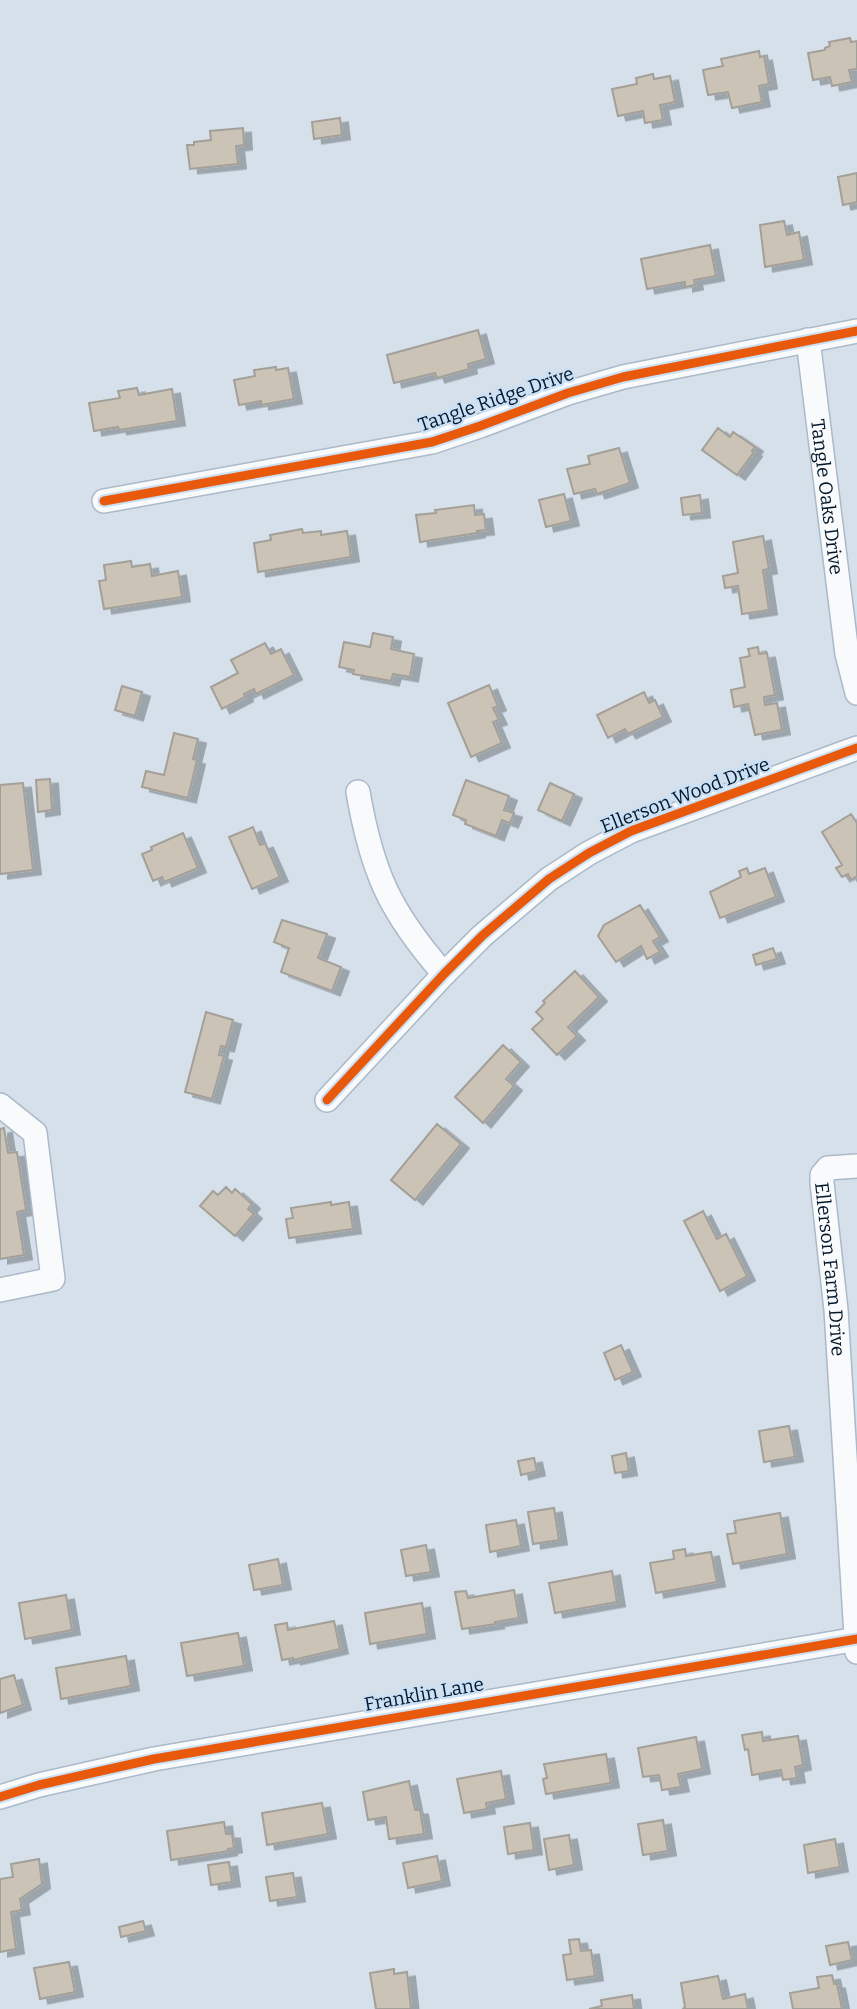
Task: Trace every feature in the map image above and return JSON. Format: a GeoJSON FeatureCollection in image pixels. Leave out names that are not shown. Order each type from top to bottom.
{"type":"FeatureCollection","features":[{"type":"Feature","properties":{"kind":"street","name":"Tangle Ridge Drive"},"geometry":{"type":"LineString","coordinates":[[104,501],[432,442],[568,393],[623,377],[857,331]]}},
{"type":"Feature","properties":{"kind":"street","name":"Tangle Oaks Drive"},"geometry":{"type":"LineString","coordinates":[[808,340],[847,654],[857,693]]}},
{"type":"Feature","properties":{"kind":"street","name":"Ellerson Wood Drive"},"geometry":{"type":"LineString","coordinates":[[327,1100],[443,974],[549,878],[589,852],[631,831],[857,748]]}},
{"type":"Feature","properties":{"kind":"street"},"geometry":{"type":"LineString","coordinates":[[358,792],[365,834],[392,905],[415,941],[443,974]]}},
{"type":"Feature","properties":{"kind":"street"},"geometry":{"type":"LineString","coordinates":[[0,1105],[35,1133],[53,1279],[0,1290]]}},
{"type":"Feature","properties":{"kind":"street","name":"Ellerson Farm Drive"},"geometry":{"type":"LineString","coordinates":[[857,1166],[828,1168],[822,1175],[836,1310],[857,1643]]}},
{"type":"Feature","properties":{"kind":"street","name":"Franklin Lane"},"geometry":{"type":"LineString","coordinates":[[0,1797],[39,1785],[154,1759],[857,1643]]}},
{"type":"Feature","properties":{"kind":"building"},"geometry":{"type":"Polygon","coordinates":[[[850,38],[851,42],[857,41],[857,69],[849,70],[852,82],[832,86],[830,77],[813,80],[808,53],[825,50],[830,46],[829,42],[850,38]]]}},
{"type":"Feature","properties":{"kind":"building"},"geometry":{"type":"Polygon","coordinates":[[[759,51],[760,57],[764,56],[769,84],[759,86],[762,102],[732,108],[728,92],[708,95],[703,70],[723,66],[721,59],[759,51]]]}},
{"type":"Feature","properties":{"kind":"building"},"geometry":{"type":"Polygon","coordinates":[[[653,74],[654,79],[670,76],[675,102],[660,105],[663,120],[645,123],[643,111],[618,116],[612,89],[637,84],[636,78],[653,74]]]}},
{"type":"Feature","properties":{"kind":"building"},"geometry":{"type":"Polygon","coordinates":[[[340,118],[342,135],[314,139],[312,122],[340,118]]]}},
{"type":"Feature","properties":{"kind":"building"},"geometry":{"type":"Polygon","coordinates":[[[243,128],[244,145],[236,146],[238,164],[190,169],[187,145],[211,140],[210,131],[243,128]]]}},
{"type":"Feature","properties":{"kind":"building"},"geometry":{"type":"Polygon","coordinates":[[[857,173],[857,202],[843,205],[838,177],[857,173]]]}},
{"type":"Feature","properties":{"kind":"building"},"geometry":{"type":"Polygon","coordinates":[[[784,221],[787,235],[799,232],[804,260],[765,267],[760,225],[784,221]]]}},
{"type":"Feature","properties":{"kind":"building"},"geometry":{"type":"Polygon","coordinates":[[[710,245],[716,276],[694,280],[695,285],[685,287],[685,282],[647,289],[641,259],[710,245]]]}},
{"type":"Feature","properties":{"kind":"building"},"geometry":{"type":"Polygon","coordinates":[[[478,330],[486,359],[468,364],[469,369],[437,378],[435,373],[394,383],[387,355],[478,330]]]}},
{"type":"Feature","properties":{"kind":"building"},"geometry":{"type":"Polygon","coordinates":[[[276,367],[276,370],[288,368],[294,399],[261,405],[261,401],[239,405],[234,380],[255,376],[254,370],[276,367]]]}},
{"type":"Feature","properties":{"kind":"building"},"geometry":{"type":"Polygon","coordinates":[[[137,388],[139,395],[172,389],[177,421],[94,431],[89,403],[120,398],[118,391],[137,388]]]}},
{"type":"Feature","properties":{"kind":"building"},"geometry":{"type":"Polygon","coordinates":[[[718,428],[730,437],[733,432],[755,447],[737,475],[702,450],[718,428]]]}},
{"type":"Feature","properties":{"kind":"building"},"geometry":{"type":"Polygon","coordinates":[[[619,448],[630,483],[597,494],[595,489],[574,494],[567,469],[590,464],[588,456],[619,448]]]}},
{"type":"Feature","properties":{"kind":"building"},"geometry":{"type":"Polygon","coordinates":[[[564,494],[571,521],[546,527],[539,500],[564,494]]]}},
{"type":"Feature","properties":{"kind":"building"},"geometry":{"type":"Polygon","coordinates":[[[700,495],[702,513],[683,515],[681,498],[700,495]]]}},
{"type":"Feature","properties":{"kind":"building"},"geometry":{"type":"Polygon","coordinates":[[[474,505],[475,515],[484,514],[486,530],[420,542],[416,515],[474,505]]]}},
{"type":"Feature","properties":{"kind":"building"},"geometry":{"type":"Polygon","coordinates":[[[302,529],[303,533],[321,531],[321,535],[347,531],[351,557],[258,572],[254,543],[271,540],[270,535],[302,529]]]}},
{"type":"Feature","properties":{"kind":"building"},"geometry":{"type":"Polygon","coordinates":[[[763,536],[769,569],[763,570],[769,610],[742,614],[738,586],[725,588],[723,576],[738,573],[733,542],[763,536]]]}},
{"type":"Feature","properties":{"kind":"building"},"geometry":{"type":"Polygon","coordinates":[[[131,561],[132,567],[150,564],[152,576],[178,571],[182,597],[104,609],[99,581],[106,580],[104,565],[131,561]]]}},
{"type":"Feature","properties":{"kind":"building"},"geometry":{"type":"Polygon","coordinates":[[[373,633],[393,637],[391,649],[414,654],[410,677],[393,674],[391,681],[353,674],[354,670],[339,667],[344,642],[370,647],[373,633]]]}},
{"type":"Feature","properties":{"kind":"building"},"geometry":{"type":"Polygon","coordinates":[[[265,643],[271,654],[281,649],[294,675],[256,694],[254,689],[222,709],[211,687],[238,673],[231,660],[265,643]]]}},
{"type":"Feature","properties":{"kind":"building"},"geometry":{"type":"Polygon","coordinates":[[[758,647],[759,654],[767,653],[775,695],[764,697],[765,705],[777,703],[782,730],[755,735],[748,704],[734,707],[731,690],[745,687],[740,658],[750,656],[748,649],[758,647]]]}},
{"type":"Feature","properties":{"kind":"building"},"geometry":{"type":"Polygon","coordinates":[[[489,685],[498,706],[493,708],[499,720],[493,722],[502,743],[471,757],[448,703],[489,685]]]}},
{"type":"Feature","properties":{"kind":"building"},"geometry":{"type":"Polygon","coordinates":[[[122,686],[142,692],[135,716],[115,710],[122,686]]]}},
{"type":"Feature","properties":{"kind":"building"},"geometry":{"type":"Polygon","coordinates":[[[644,692],[649,703],[655,700],[663,717],[628,734],[625,729],[608,738],[597,715],[644,692]]]}},
{"type":"Feature","properties":{"kind":"building"},"geometry":{"type":"Polygon","coordinates":[[[174,733],[198,739],[193,759],[197,760],[188,798],[142,787],[146,771],[164,775],[174,733]]]}},
{"type":"Feature","properties":{"kind":"building"},"geometry":{"type":"Polygon","coordinates":[[[50,779],[52,810],[38,812],[36,780],[50,779]]]}},
{"type":"Feature","properties":{"kind":"building"},"geometry":{"type":"Polygon","coordinates":[[[466,780],[509,796],[504,810],[514,813],[510,823],[502,820],[496,836],[465,824],[466,820],[453,815],[466,780]]]}},
{"type":"Feature","properties":{"kind":"building"},"geometry":{"type":"Polygon","coordinates":[[[23,783],[33,870],[0,874],[0,785],[23,783]]]}},
{"type":"Feature","properties":{"kind":"building"},"geometry":{"type":"Polygon","coordinates":[[[550,783],[574,794],[562,821],[538,810],[550,783]]]}},
{"type":"Feature","properties":{"kind":"building"},"geometry":{"type":"Polygon","coordinates":[[[851,814],[857,823],[857,876],[851,880],[848,874],[842,877],[836,868],[842,865],[822,832],[851,814]]]}},
{"type":"Feature","properties":{"kind":"building"},"geometry":{"type":"Polygon","coordinates":[[[253,827],[260,845],[265,843],[280,877],[252,889],[229,837],[253,827]]]}},
{"type":"Feature","properties":{"kind":"building"},"geometry":{"type":"Polygon","coordinates":[[[183,833],[198,868],[164,882],[162,877],[153,881],[142,854],[152,850],[151,847],[183,833]]]}},
{"type":"Feature","properties":{"kind":"building"},"geometry":{"type":"Polygon","coordinates":[[[747,868],[749,874],[765,868],[776,897],[720,918],[710,892],[741,877],[739,871],[747,868]]]}},
{"type":"Feature","properties":{"kind":"building"},"geometry":{"type":"Polygon","coordinates":[[[640,905],[660,937],[653,941],[660,952],[647,959],[641,946],[616,962],[598,936],[604,925],[640,905]]]}},
{"type":"Feature","properties":{"kind":"building"},"geometry":{"type":"Polygon","coordinates":[[[282,920],[327,934],[318,958],[341,967],[332,991],[281,972],[289,948],[274,942],[282,920]]]}},
{"type":"Feature","properties":{"kind":"building"},"geometry":{"type":"Polygon","coordinates":[[[773,948],[777,959],[756,965],[753,955],[773,948]]]}},
{"type":"Feature","properties":{"kind":"building"},"geometry":{"type":"Polygon","coordinates":[[[575,971],[599,997],[568,1027],[577,1036],[557,1055],[532,1029],[543,1019],[536,1012],[545,1003],[543,1001],[575,971]]]}},
{"type":"Feature","properties":{"kind":"building"},"geometry":{"type":"Polygon","coordinates":[[[206,1012],[233,1020],[226,1047],[221,1046],[219,1055],[224,1056],[212,1099],[185,1092],[206,1012]]]}},
{"type":"Feature","properties":{"kind":"building"},"geometry":{"type":"Polygon","coordinates":[[[503,1045],[521,1062],[506,1079],[514,1086],[483,1123],[455,1097],[503,1045]]]}},
{"type":"Feature","properties":{"kind":"building"},"geometry":{"type":"Polygon","coordinates":[[[437,1124],[461,1144],[415,1200],[391,1180],[437,1124]]]}},
{"type":"Feature","properties":{"kind":"building"},"geometry":{"type":"Polygon","coordinates":[[[4,1128],[8,1153],[17,1152],[26,1210],[17,1212],[24,1255],[0,1259],[0,1129],[4,1128]]]}},
{"type":"Feature","properties":{"kind":"building"},"geometry":{"type":"Polygon","coordinates":[[[226,1187],[232,1193],[235,1189],[252,1204],[248,1209],[254,1214],[235,1236],[200,1206],[213,1191],[218,1195],[226,1187]]]}},
{"type":"Feature","properties":{"kind":"building"},"geometry":{"type":"Polygon","coordinates":[[[331,1202],[331,1205],[349,1202],[353,1229],[289,1238],[286,1219],[293,1218],[291,1208],[331,1202]]]}},
{"type":"Feature","properties":{"kind":"building"},"geometry":{"type":"Polygon","coordinates":[[[703,1211],[717,1239],[726,1234],[747,1276],[720,1291],[684,1221],[703,1211]]]}},
{"type":"Feature","properties":{"kind":"building"},"geometry":{"type":"Polygon","coordinates":[[[621,1345],[633,1372],[615,1380],[604,1353],[621,1345]]]}},
{"type":"Feature","properties":{"kind":"building"},"geometry":{"type":"Polygon","coordinates":[[[789,1426],[795,1457],[764,1462],[759,1431],[789,1426]]]}},
{"type":"Feature","properties":{"kind":"building"},"geometry":{"type":"Polygon","coordinates":[[[626,1453],[629,1471],[615,1473],[612,1456],[626,1453]]]}},
{"type":"Feature","properties":{"kind":"building"},"geometry":{"type":"Polygon","coordinates":[[[534,1458],[537,1471],[521,1475],[518,1461],[534,1458]]]}},
{"type":"Feature","properties":{"kind":"building"},"geometry":{"type":"Polygon","coordinates":[[[554,1508],[559,1540],[533,1544],[528,1512],[554,1508]]]}},
{"type":"Feature","properties":{"kind":"building"},"geometry":{"type":"Polygon","coordinates":[[[780,1513],[787,1554],[733,1564],[727,1534],[736,1533],[734,1521],[780,1513]]]}},
{"type":"Feature","properties":{"kind":"building"},"geometry":{"type":"Polygon","coordinates":[[[516,1520],[521,1546],[490,1552],[486,1525],[516,1520]]]}},
{"type":"Feature","properties":{"kind":"building"},"geometry":{"type":"Polygon","coordinates":[[[426,1545],[431,1572],[406,1576],[401,1550],[426,1545]]]}},
{"type":"Feature","properties":{"kind":"building"},"geometry":{"type":"Polygon","coordinates":[[[685,1549],[686,1556],[711,1552],[717,1582],[656,1593],[650,1563],[674,1559],[673,1551],[685,1549]]]}},
{"type":"Feature","properties":{"kind":"building"},"geometry":{"type":"Polygon","coordinates":[[[278,1559],[283,1585],[254,1590],[249,1565],[278,1559]]]}},
{"type":"Feature","properties":{"kind":"building"},"geometry":{"type":"Polygon","coordinates":[[[612,1571],[617,1602],[555,1613],[549,1583],[612,1571]]]}},
{"type":"Feature","properties":{"kind":"building"},"geometry":{"type":"Polygon","coordinates":[[[514,1590],[519,1618],[462,1629],[455,1592],[466,1591],[468,1598],[514,1590]]]}},
{"type":"Feature","properties":{"kind":"building"},"geometry":{"type":"Polygon","coordinates":[[[66,1595],[72,1630],[25,1639],[19,1603],[66,1595]]]}},
{"type":"Feature","properties":{"kind":"building"},"geometry":{"type":"Polygon","coordinates":[[[422,1603],[427,1634],[370,1644],[365,1613],[422,1603]]]}},
{"type":"Feature","properties":{"kind":"building"},"geometry":{"type":"Polygon","coordinates":[[[334,1621],[340,1649],[282,1660],[275,1625],[287,1623],[288,1630],[334,1621]]]}},
{"type":"Feature","properties":{"kind":"building"},"geometry":{"type":"Polygon","coordinates":[[[238,1633],[244,1666],[187,1676],[181,1643],[238,1633]]]}},
{"type":"Feature","properties":{"kind":"building"},"geometry":{"type":"Polygon","coordinates":[[[126,1656],[131,1686],[61,1699],[56,1668],[126,1656]]]}},
{"type":"Feature","properties":{"kind":"building"},"geometry":{"type":"Polygon","coordinates":[[[14,1675],[23,1705],[0,1713],[0,1679],[14,1675]]]}},
{"type":"Feature","properties":{"kind":"building"},"geometry":{"type":"Polygon","coordinates":[[[762,1732],[763,1741],[798,1736],[803,1765],[795,1767],[797,1778],[783,1780],[781,1770],[752,1775],[748,1749],[745,1750],[742,1735],[762,1732]]]}},
{"type":"Feature","properties":{"kind":"building"},"geometry":{"type":"Polygon","coordinates":[[[696,1737],[702,1769],[678,1774],[681,1787],[662,1790],[659,1775],[643,1777],[638,1748],[696,1737]]]}},
{"type":"Feature","properties":{"kind":"building"},"geometry":{"type":"Polygon","coordinates":[[[606,1754],[611,1783],[546,1794],[544,1764],[606,1754]]]}},
{"type":"Feature","properties":{"kind":"building"},"geometry":{"type":"Polygon","coordinates":[[[501,1771],[506,1799],[486,1803],[487,1809],[464,1813],[457,1779],[501,1771]]]}},
{"type":"Feature","properties":{"kind":"building"},"geometry":{"type":"Polygon","coordinates":[[[409,1781],[415,1810],[420,1810],[424,1834],[389,1839],[386,1817],[368,1820],[363,1792],[409,1781]]]}},
{"type":"Feature","properties":{"kind":"building"},"geometry":{"type":"Polygon","coordinates":[[[322,1803],[328,1834],[267,1845],[262,1813],[322,1803]]]}},
{"type":"Feature","properties":{"kind":"building"},"geometry":{"type":"Polygon","coordinates":[[[663,1820],[668,1851],[643,1855],[638,1824],[663,1820]]]}},
{"type":"Feature","properties":{"kind":"building"},"geometry":{"type":"Polygon","coordinates":[[[224,1822],[226,1834],[232,1834],[234,1848],[171,1860],[167,1831],[224,1822]]]}},
{"type":"Feature","properties":{"kind":"building"},"geometry":{"type":"Polygon","coordinates":[[[530,1823],[534,1850],[508,1854],[504,1827],[530,1823]]]}},
{"type":"Feature","properties":{"kind":"building"},"geometry":{"type":"Polygon","coordinates":[[[569,1835],[574,1865],[549,1870],[544,1839],[569,1835]]]}},
{"type":"Feature","properties":{"kind":"building"},"geometry":{"type":"Polygon","coordinates":[[[835,1839],[840,1867],[808,1873],[804,1845],[835,1839]]]}},
{"type":"Feature","properties":{"kind":"building"},"geometry":{"type":"Polygon","coordinates":[[[437,1856],[442,1881],[408,1888],[403,1863],[437,1856]]]}},
{"type":"Feature","properties":{"kind":"building"},"geometry":{"type":"Polygon","coordinates":[[[39,1859],[42,1884],[20,1899],[22,1910],[11,1912],[16,1949],[0,1952],[0,1879],[13,1877],[11,1864],[39,1859]]]}},
{"type":"Feature","properties":{"kind":"building"},"geometry":{"type":"Polygon","coordinates":[[[229,1862],[232,1882],[211,1885],[208,1865],[229,1862]]]}},
{"type":"Feature","properties":{"kind":"building"},"geometry":{"type":"Polygon","coordinates":[[[293,1873],[297,1897],[270,1901],[266,1877],[293,1873]]]}},
{"type":"Feature","properties":{"kind":"building"},"geometry":{"type":"Polygon","coordinates":[[[143,1921],[146,1931],[121,1937],[119,1927],[143,1921]]]}},
{"type":"Feature","properties":{"kind":"building"},"geometry":{"type":"Polygon","coordinates":[[[579,1939],[581,1951],[591,1950],[595,1976],[567,1980],[563,1955],[571,1954],[569,1940],[579,1939]]]}},
{"type":"Feature","properties":{"kind":"building"},"geometry":{"type":"Polygon","coordinates":[[[848,1942],[852,1960],[830,1965],[826,1946],[848,1942]]]}},
{"type":"Feature","properties":{"kind":"building"},"geometry":{"type":"Polygon","coordinates":[[[69,1962],[75,1992],[40,1999],[34,1968],[69,1962]]]}},
{"type":"Feature","properties":{"kind":"building"},"geometry":{"type":"Polygon","coordinates":[[[394,1969],[394,1974],[407,1972],[411,2009],[376,2009],[370,1973],[394,1969]]]}},
{"type":"Feature","properties":{"kind":"building"},"geometry":{"type":"Polygon","coordinates":[[[832,1975],[834,1984],[837,1984],[842,2009],[793,2009],[790,1993],[819,1988],[817,1977],[832,1975]]]}},
{"type":"Feature","properties":{"kind":"building"},"geometry":{"type":"Polygon","coordinates":[[[718,1976],[723,1999],[745,1994],[748,2009],[683,2009],[685,2007],[681,1983],[718,1976]]]}},
{"type":"Feature","properties":{"kind":"building"},"geometry":{"type":"Polygon","coordinates":[[[632,1995],[634,2009],[589,2009],[602,2006],[601,2000],[632,1995]]]}},
{"type":"Feature","properties":{"kind":"cycle path"},"geometry":{"type":"LineString","coordinates":[[104,501],[432,442],[568,393],[623,377],[857,331]]}},
{"type":"Feature","properties":{"kind":"cycle path"},"geometry":{"type":"LineString","coordinates":[[327,1100],[482,936],[549,879],[589,853],[631,831],[857,748]]}},
{"type":"Feature","properties":{"kind":"cycle path"},"geometry":{"type":"LineString","coordinates":[[0,1797],[39,1785],[154,1759],[857,1639]]}}]}
